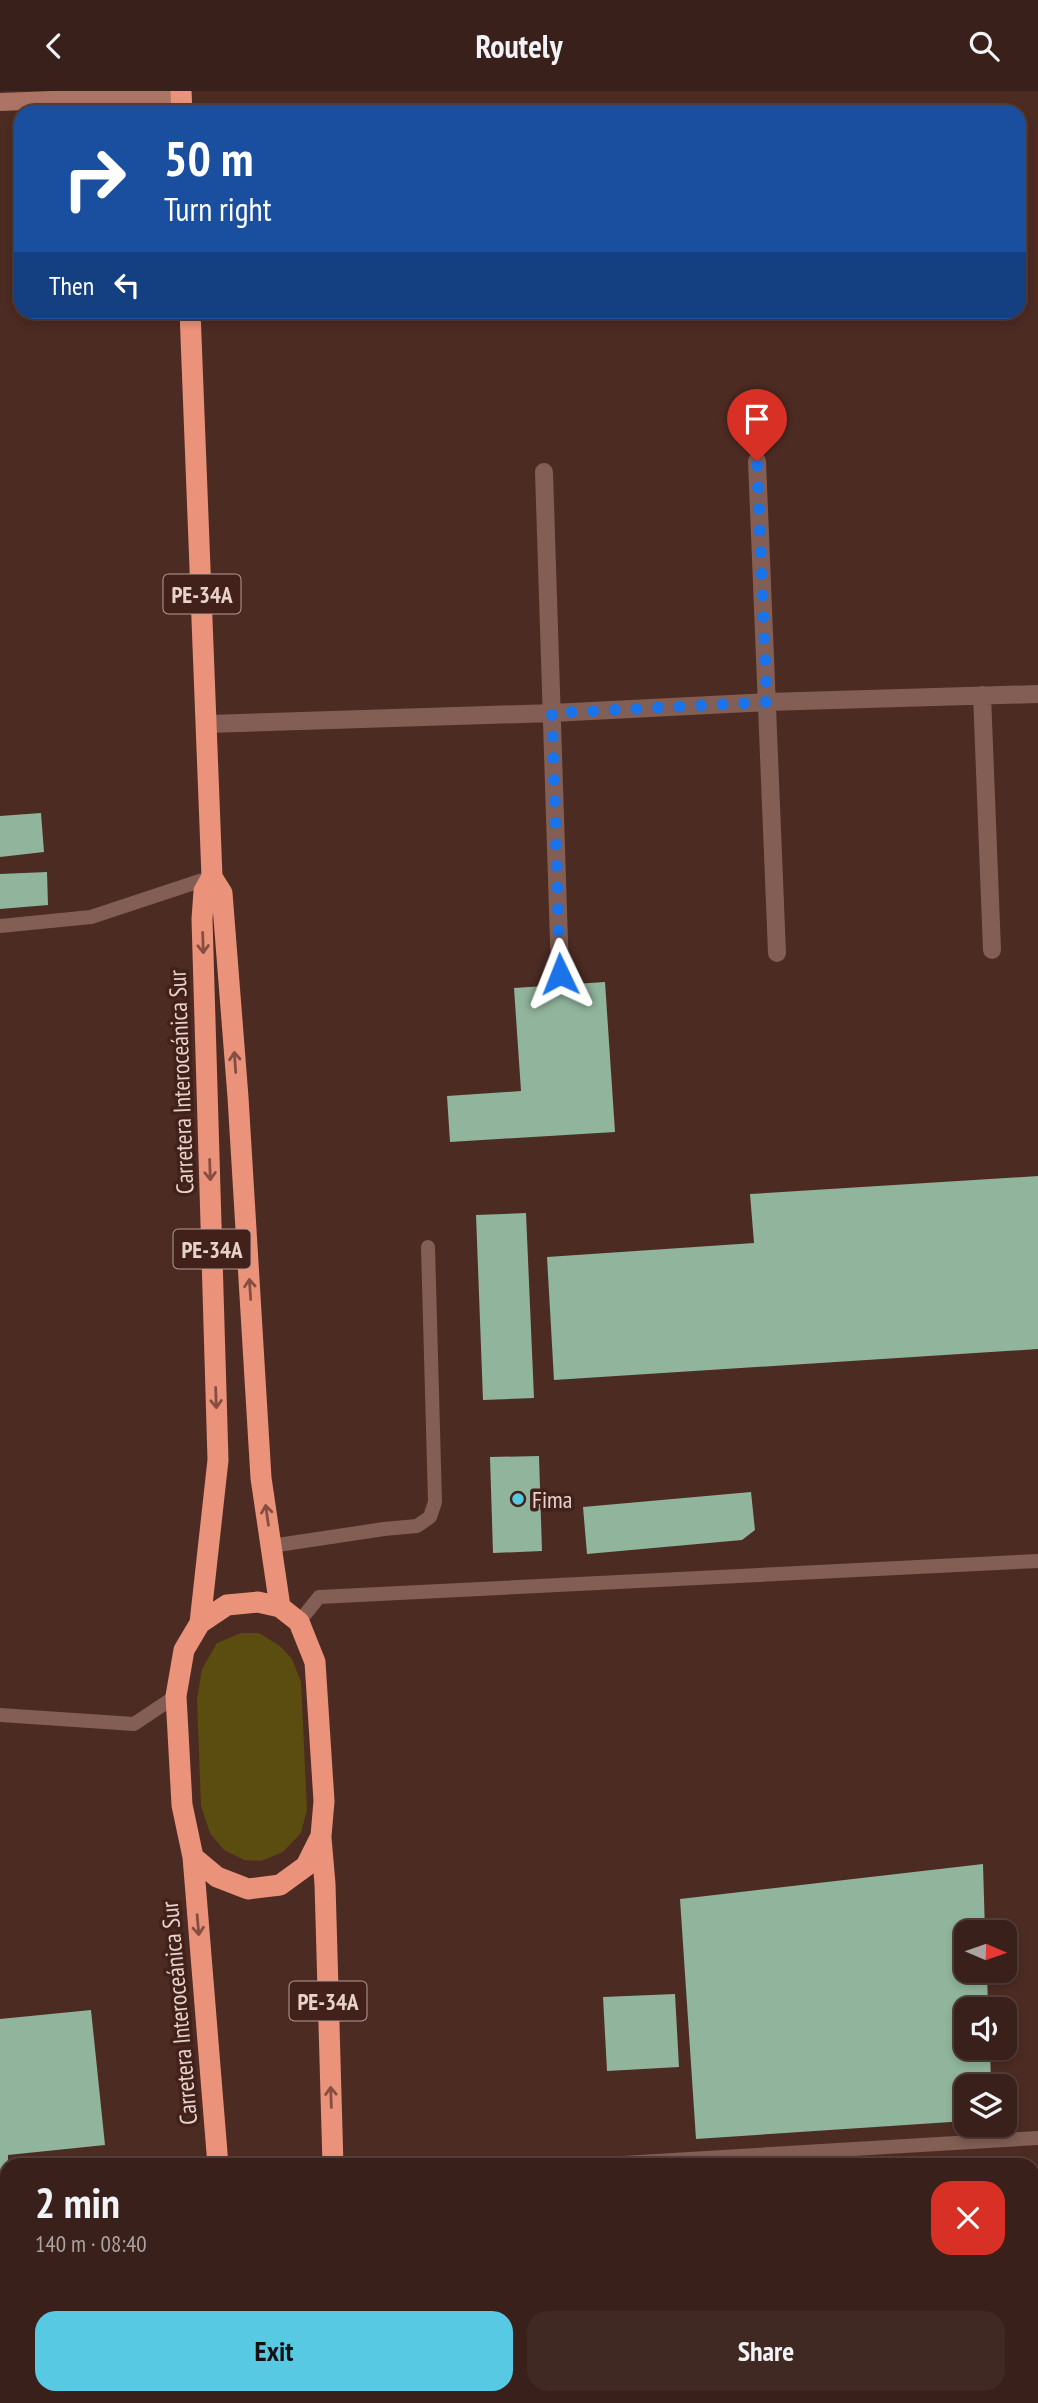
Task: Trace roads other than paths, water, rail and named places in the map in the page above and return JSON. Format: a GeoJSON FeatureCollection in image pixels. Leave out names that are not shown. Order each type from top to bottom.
{"type":"FeatureCollection","features":[{"type":"Feature","properties":{"kind":"highway","name":"Carretera Interoceánica Sur"},"geometry":{"type":"LineString","coordinates":[[190,319],[212,877],[222,893],[238,1097],[261,1478],[280,1607]]}},
{"type":"Feature","properties":{"kind":"highway","name":"Carretera Interoceánica Sur"},"geometry":{"type":"LineString","coordinates":[[200,1623],[218,1460],[202,919],[204,891],[212,877]]}},
{"type":"Feature","properties":{"kind":"highway","name":"PE-34A"},"geometry":{"type":"LineString","coordinates":[[321,1836],[306,1866],[280,1885],[247,1889],[217,1877],[193,1857],[182,1805],[176,1696],[184,1650],[200,1623],[227,1605],[258,1602],[280,1607],[299,1622],[315,1662],[324,1801],[321,1836],[325,1884],[333,2158]]}},
{"type":"Feature","properties":{"kind":"highway","name":"Carretera Interoceánica Sur"},"geometry":{"type":"LineString","coordinates":[[193,1857],[217,2158]]}},
{"type":"Feature","properties":{"kind":"street"},"geometry":{"type":"LineString","coordinates":[[0,102],[181,99]]}},
{"type":"Feature","properties":{"kind":"street"},"geometry":{"type":"LineString","coordinates":[[757,461],[777,953]]}},
{"type":"Feature","properties":{"kind":"street"},"geometry":{"type":"LineString","coordinates":[[544,472],[560,974]]}},
{"type":"Feature","properties":{"kind":"street"},"geometry":{"type":"LineString","coordinates":[[207,724],[1038,694]]}},
{"type":"Feature","properties":{"kind":"street"},"geometry":{"type":"LineString","coordinates":[[982,695],[992,950]]}},
{"type":"Feature","properties":{"kind":"lane"},"geometry":{"type":"LineString","coordinates":[[0,926],[91,917],[212,877]]}},
{"type":"Feature","properties":{"kind":"lane"},"geometry":{"type":"LineString","coordinates":[[271,1546],[417,1526],[430,1517],[435,1502],[428,1247]]}},
{"type":"Feature","properties":{"kind":"lane"},"geometry":{"type":"LineString","coordinates":[[299,1622],[319,1597],[1038,1561]]}},
{"type":"Feature","properties":{"kind":"lane"},"geometry":{"type":"LineString","coordinates":[[0,1715],[134,1724],[176,1696]]}},
{"type":"Feature","properties":{"kind":"lane"},"geometry":{"type":"LineString","coordinates":[[705,2158],[1038,2138]]}},
{"type":"Feature","properties":{"kind":"place","name":"Fima"},"geometry":{"type":"Point","coordinates":[518,1499]}}]}
